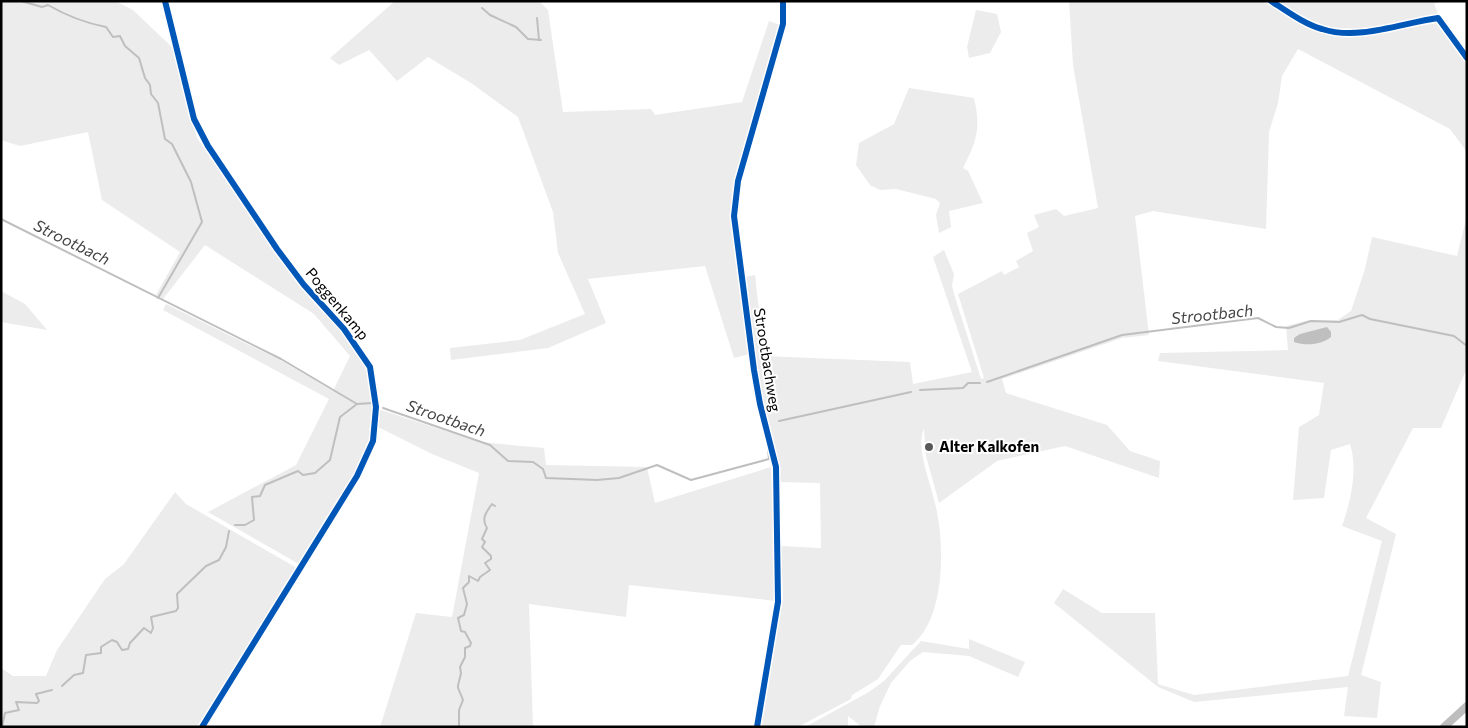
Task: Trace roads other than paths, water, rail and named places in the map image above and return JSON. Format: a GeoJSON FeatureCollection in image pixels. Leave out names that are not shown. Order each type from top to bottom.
{"type":"FeatureCollection","features":[{"type":"Feature","properties":{"kind":"street","name":"Poggenkamp"},"geometry":{"type":"LineString","coordinates":[[165,1],[194,119],[208,146],[304,286],[360,349],[370,367],[376,407],[373,441],[357,476],[202,727]]}},
{"type":"Feature","properties":{"kind":"street","name":"Strootbachweg"},"geometry":{"type":"LineString","coordinates":[[758,727],[778,602],[776,467],[760,404],[754,370],[734,216],[738,181],[782,24],[783,1]]}},
{"type":"Feature","properties":{"kind":"street"},"geometry":{"type":"LineString","coordinates":[[1271,1],[1314,26],[1328,31],[1362,32],[1438,18],[1467,58]]}},
{"type":"Feature","properties":{"kind":"street"},"geometry":{"type":"LineString","coordinates":[[1444,727],[1467,706]]}},
{"type":"Feature","properties":{"kind":"waterway"},"geometry":{"type":"LineString","coordinates":[[21,1],[42,7],[48,5],[76,19],[106,27],[113,37],[120,36],[125,46],[139,58],[145,78],[150,85],[151,94],[158,103],[165,139],[172,144],[191,182],[202,222],[158,298]]}},
{"type":"Feature","properties":{"kind":"waterway"},"geometry":{"type":"LineString","coordinates":[[482,8],[490,15],[516,27],[528,39],[541,40]]}},
{"type":"Feature","properties":{"kind":"waterway"},"geometry":{"type":"LineString","coordinates":[[537,18],[539,40]]}},
{"type":"Feature","properties":{"kind":"waterway","name":"Strootbach"},"geometry":{"type":"LineString","coordinates":[[1,219],[281,359],[357,404],[372,403]]}},
{"type":"Feature","properties":{"kind":"waterway","name":"Strootbach"},"geometry":{"type":"LineString","coordinates":[[987,382],[1122,335],[1258,318],[1276,327],[1289,328],[1311,321],[1339,322],[1362,315],[1370,319],[1454,336],[1467,346]]}},
{"type":"Feature","properties":{"kind":"waterway","name":"Strootbach"},"geometry":{"type":"LineString","coordinates":[[920,390],[963,388],[968,383],[980,383]]}},
{"type":"Feature","properties":{"kind":"waterway","name":"Strootbach"},"geometry":{"type":"LineString","coordinates":[[779,421],[911,392]]}},
{"type":"Feature","properties":{"kind":"waterway"},"geometry":{"type":"LineString","coordinates":[[235,525],[245,525],[254,520],[252,497],[260,496],[265,485],[298,471],[303,475],[315,473],[330,460],[340,417],[357,404]]}},
{"type":"Feature","properties":{"kind":"waterway","name":"Strootbach"},"geometry":{"type":"LineString","coordinates":[[383,408],[490,445],[508,461],[533,462],[543,469],[546,478],[597,480],[619,478],[657,465],[691,480],[769,459],[768,450]]}},
{"type":"Feature","properties":{"kind":"waterway"},"geometry":{"type":"LineString","coordinates":[[459,727],[459,710],[463,700],[458,687],[461,673],[460,667],[465,657],[465,648],[470,646],[471,643],[465,632],[461,631],[458,618],[464,615],[467,604],[463,588],[469,582],[469,576],[478,581],[480,577],[490,570],[485,563],[491,559],[491,556],[482,547],[485,542],[482,539],[487,528],[484,522],[485,516],[492,504],[495,506]]}},
{"type":"Feature","properties":{"kind":"waterway"},"geometry":{"type":"LineString","coordinates":[[62,686],[74,675],[83,673],[86,655],[101,653],[101,647],[112,640],[117,642],[122,650],[128,649],[130,643],[144,628],[151,633],[153,628],[151,617],[176,611],[178,608],[177,594],[206,566],[219,560],[226,547],[229,531]]}},
{"type":"Feature","properties":{"kind":"waterway"},"geometry":{"type":"LineString","coordinates":[[2,727],[5,713],[19,710],[16,702],[37,703],[39,701],[36,694],[52,690]]}},
{"type":"Feature","properties":{"kind":"place","name":"Alter Kalkofen"},"geometry":{"type":"Point","coordinates":[929,447]}}]}
